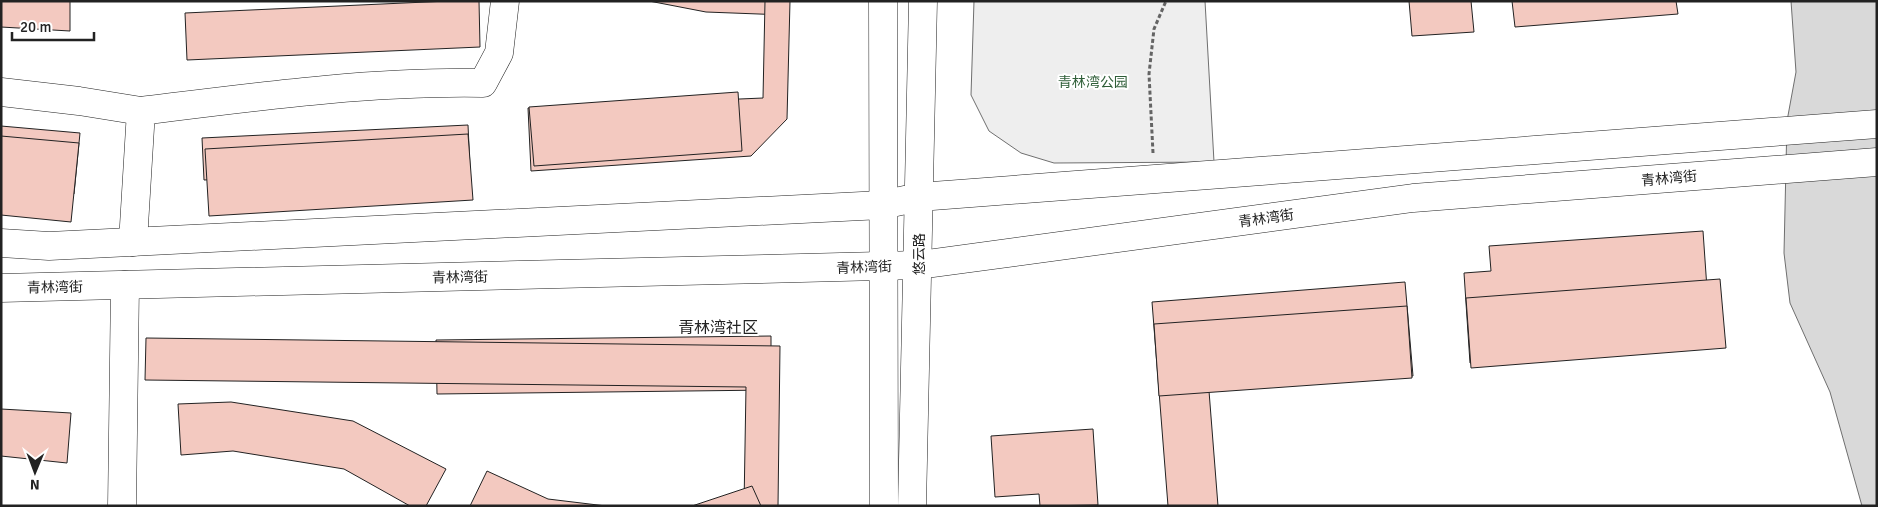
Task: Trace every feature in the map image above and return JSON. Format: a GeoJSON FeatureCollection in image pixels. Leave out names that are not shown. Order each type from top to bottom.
{"type":"FeatureCollection","features":[{"type":"Feature","properties":{"kind":"street"},"geometry":{"type":"LineString","coordinates":[[1,92],[79,101],[141,112],[228,100],[427,82],[483,83],[499,53],[506,1]]}},
{"type":"Feature","properties":{"kind":"street"},"geometry":{"type":"LineString","coordinates":[[882,1],[884,506]]}},
{"type":"Feature","properties":{"kind":"street","name":"悠云路"},"geometry":{"type":"LineString","coordinates":[[912,506],[919,265],[923,1]]}},
{"type":"Feature","properties":{"kind":"street"},"geometry":{"type":"LineString","coordinates":[[133,242],[141,112]]}},
{"type":"Feature","properties":{"kind":"street"},"geometry":{"type":"LineString","coordinates":[[1,243],[49,246],[882,205],[919,197],[1877,124]]}},
{"type":"Feature","properties":{"kind":"street","name":"青林湾街"},"geometry":{"type":"LineString","coordinates":[[1,288],[919,265],[1413,198],[1877,162]]}},
{"type":"Feature","properties":{"kind":"street"},"geometry":{"type":"LineString","coordinates":[[122,506],[125,285]]}},
{"type":"Feature","properties":{"kind":"path"},"geometry":{"type":"LineString","coordinates":[[1155,179],[1149,74],[1154,29],[1166,1]]}},
{"type":"Feature","properties":{"kind":"green space","name":"青林湾公园"},"geometry":{"type":"Polygon","coordinates":[[[974,1],[1205,1],[1214,162],[1054,163],[1021,153],[989,131],[971,95],[974,1]]]}},
{"type":"Feature","properties":{"kind":"shaded area"},"geometry":{"type":"Polygon","coordinates":[[[1791,1],[1877,1],[1877,506],[1862,506],[1830,392],[1790,303],[1784,253],[1787,121],[1796,72],[1791,1]]]}},
{"type":"Feature","properties":{"kind":"building"},"geometry":{"type":"Polygon","coordinates":[[[1,1],[70,1],[70,31],[1,27],[1,1]]]}},
{"type":"Feature","properties":{"kind":"building"},"geometry":{"type":"Polygon","coordinates":[[[479,1],[480,47],[187,60],[185,13],[479,1]]]}},
{"type":"Feature","properties":{"kind":"building"},"geometry":{"type":"Polygon","coordinates":[[[649,1],[785,1],[785,15],[706,12],[649,1]]]}},
{"type":"Feature","properties":{"kind":"building"},"geometry":{"type":"Polygon","coordinates":[[[765,1],[790,1],[787,119],[751,156],[531,171],[528,108],[763,98],[765,1]]]}},
{"type":"Feature","properties":{"kind":"building"},"geometry":{"type":"Polygon","coordinates":[[[1409,1],[1471,1],[1474,32],[1412,36],[1409,1]]]}},
{"type":"Feature","properties":{"kind":"building"},"geometry":{"type":"Polygon","coordinates":[[[1512,1],[1676,1],[1678,14],[1515,27],[1512,1]]]}},
{"type":"Feature","properties":{"kind":"building"},"geometry":{"type":"Polygon","coordinates":[[[738,92],[742,151],[534,166],[529,107],[738,92]]]}},
{"type":"Feature","properties":{"kind":"building"},"geometry":{"type":"Polygon","coordinates":[[[468,125],[470,167],[204,180],[202,138],[468,125]]]}},
{"type":"Feature","properties":{"kind":"building"},"geometry":{"type":"Polygon","coordinates":[[[1,126],[80,133],[74,194],[1,187],[1,126]]]}},
{"type":"Feature","properties":{"kind":"building"},"geometry":{"type":"Polygon","coordinates":[[[468,134],[473,200],[209,216],[205,149],[468,134]]]}},
{"type":"Feature","properties":{"kind":"building"},"geometry":{"type":"Polygon","coordinates":[[[1,136],[79,143],[71,222],[1,215],[1,136]]]}},
{"type":"Feature","properties":{"kind":"building"},"geometry":{"type":"Polygon","coordinates":[[[1703,231],[1711,346],[1470,363],[1464,273],[1491,271],[1489,246],[1703,231]]]}},
{"type":"Feature","properties":{"kind":"building"},"geometry":{"type":"Polygon","coordinates":[[[1720,279],[1726,348],[1471,368],[1466,298],[1720,279]]]}},
{"type":"Feature","properties":{"kind":"building"},"geometry":{"type":"Polygon","coordinates":[[[1405,282],[1413,376],[1209,391],[1218,506],[1168,506],[1152,302],[1405,282]]]}},
{"type":"Feature","properties":{"kind":"building"},"geometry":{"type":"Polygon","coordinates":[[[1407,306],[1412,378],[1159,396],[1154,324],[1407,306]]]}},
{"type":"Feature","properties":{"kind":"building"},"geometry":{"type":"Polygon","coordinates":[[[771,336],[771,390],[437,394],[436,340],[771,336]]]}},
{"type":"Feature","properties":{"kind":"building"},"geometry":{"type":"Polygon","coordinates":[[[146,338],[780,346],[778,506],[744,506],[746,387],[145,380],[146,338]]]}},
{"type":"Feature","properties":{"kind":"building"},"geometry":{"type":"Polygon","coordinates":[[[231,402],[353,421],[446,469],[426,506],[410,506],[344,469],[233,451],[181,455],[178,404],[231,402]]]}},
{"type":"Feature","properties":{"kind":"building"},"geometry":{"type":"Polygon","coordinates":[[[1,409],[71,413],[67,463],[1,456],[1,409]]]}},
{"type":"Feature","properties":{"kind":"building"},"geometry":{"type":"Polygon","coordinates":[[[1093,429],[1098,505],[1040,506],[1039,494],[995,497],[991,436],[1093,429]]]}},
{"type":"Feature","properties":{"kind":"building"},"geometry":{"type":"Polygon","coordinates":[[[487,471],[548,499],[606,506],[470,506],[487,471]]]}},
{"type":"Feature","properties":{"kind":"building"},"geometry":{"type":"Polygon","coordinates":[[[752,486],[761,506],[692,506],[752,486]]]}},
{"type":"Feature","properties":{"kind":"district","name":"青林湾社区"},"geometry":{"type":"Point","coordinates":[718,327]}}]}
